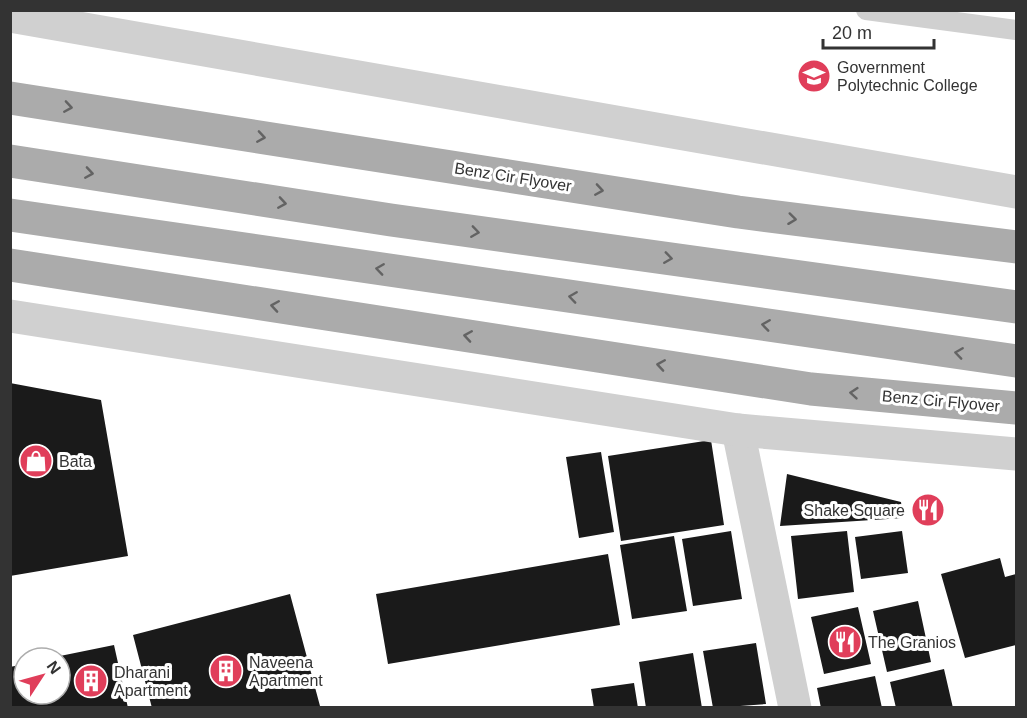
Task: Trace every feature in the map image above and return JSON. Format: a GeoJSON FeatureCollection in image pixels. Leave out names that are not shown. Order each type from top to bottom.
{"type":"FeatureCollection","features":[{"type":"Feature","properties":{"kind":"main road","name":"Benz Cir Flyover"},"geometry":{"type":"LineString","coordinates":[[10,98],[738,212],[1017,247]]}},
{"type":"Feature","properties":{"kind":"main road"},"geometry":{"type":"LineString","coordinates":[[10,160],[391,220],[1017,307]]}},
{"type":"Feature","properties":{"kind":"main road"},"geometry":{"type":"LineString","coordinates":[[10,215],[1017,361]]}},
{"type":"Feature","properties":{"kind":"main road","name":"Benz Cir Flyover"},"geometry":{"type":"LineString","coordinates":[[10,265],[811,389],[1017,408]]}},
{"type":"Feature","properties":{"kind":"street"},"geometry":{"type":"LineString","coordinates":[[10,16],[1017,192]]}},
{"type":"Feature","properties":{"kind":"street"},"geometry":{"type":"LineString","coordinates":[[10,316],[738,430],[1017,454]]}},
{"type":"Feature","properties":{"kind":"street"},"geometry":{"type":"LineString","coordinates":[[738,430],[795,708]]}},
{"type":"Feature","properties":{"kind":"lane"},"geometry":{"type":"LineString","coordinates":[[866,10],[1017,30]]}},
{"type":"Feature","properties":{"kind":"building"},"geometry":{"type":"Polygon","coordinates":[[[10,383],[101,400],[128,556],[10,576],[10,383]]]}},
{"type":"Feature","properties":{"kind":"building"},"geometry":{"type":"Polygon","coordinates":[[[711,440],[724,525],[621,541],[608,456],[711,440]]]}},
{"type":"Feature","properties":{"kind":"building"},"geometry":{"type":"Polygon","coordinates":[[[601,452],[614,532],[579,538],[566,457],[601,452]]]}},
{"type":"Feature","properties":{"kind":"building"},"geometry":{"type":"Polygon","coordinates":[[[787,474],[901,502],[903,518],[780,526],[787,474]]]}},
{"type":"Feature","properties":{"kind":"building"},"geometry":{"type":"Polygon","coordinates":[[[731,531],[742,599],[693,606],[682,539],[731,531]]]}},
{"type":"Feature","properties":{"kind":"building"},"geometry":{"type":"Polygon","coordinates":[[[847,531],[854,592],[798,599],[791,536],[847,531]]]}},
{"type":"Feature","properties":{"kind":"building"},"geometry":{"type":"Polygon","coordinates":[[[902,531],[908,573],[861,579],[855,537],[902,531]]]}},
{"type":"Feature","properties":{"kind":"building"},"geometry":{"type":"Polygon","coordinates":[[[674,536],[687,611],[632,619],[620,545],[674,536]]]}},
{"type":"Feature","properties":{"kind":"building"},"geometry":{"type":"Polygon","coordinates":[[[608,554],[620,625],[388,664],[376,594],[608,554]]]}},
{"type":"Feature","properties":{"kind":"building"},"geometry":{"type":"Polygon","coordinates":[[[1000,558],[1005,577],[1016,574],[1016,645],[965,658],[941,574],[1000,558]]]}},
{"type":"Feature","properties":{"kind":"building","name":"Naveena Apartment"},"geometry":{"type":"Polygon","coordinates":[[[290,594],[320,706],[152,708],[133,635],[290,594]]]}},
{"type":"Feature","properties":{"kind":"building"},"geometry":{"type":"Polygon","coordinates":[[[918,601],[931,662],[887,672],[873,611],[918,601]]]}},
{"type":"Feature","properties":{"kind":"building"},"geometry":{"type":"Polygon","coordinates":[[[858,607],[871,664],[824,674],[811,617],[858,607]]]}},
{"type":"Feature","properties":{"kind":"building"},"geometry":{"type":"Polygon","coordinates":[[[756,643],[766,704],[713,708],[703,651],[756,643]]]}},
{"type":"Feature","properties":{"kind":"building","name":"Dharani Apartment"},"geometry":{"type":"Polygon","coordinates":[[[114,645],[128,708],[10,708],[10,667],[12,667],[12,706],[72,706],[72,654],[114,645]]]}},
{"type":"Feature","properties":{"kind":"building"},"geometry":{"type":"Polygon","coordinates":[[[693,653],[702,708],[646,708],[639,662],[693,653]]]}},
{"type":"Feature","properties":{"kind":"building"},"geometry":{"type":"Polygon","coordinates":[[[944,669],[953,708],[896,708],[890,682],[944,669]]]}},
{"type":"Feature","properties":{"kind":"building"},"geometry":{"type":"Polygon","coordinates":[[[875,676],[882,708],[821,708],[817,688],[875,676]]]}},
{"type":"Feature","properties":{"kind":"building"},"geometry":{"type":"Polygon","coordinates":[[[634,683],[638,708],[594,708],[591,689],[634,683]]]}},
{"type":"Feature","properties":{"kind":"place","name":"Government Polytechnic College"},"geometry":{"type":"Point","coordinates":[814,76]}},
{"type":"Feature","properties":{"kind":"place","name":"Bata"},"geometry":{"type":"Point","coordinates":[36,461]}},
{"type":"Feature","properties":{"kind":"place","name":"Shake Square"},"geometry":{"type":"Point","coordinates":[928,510]}},
{"type":"Feature","properties":{"kind":"place","name":"The Granios"},"geometry":{"type":"Point","coordinates":[845,642]}},
{"type":"Feature","properties":{"kind":"place","name":"Naveena Apartment"},"geometry":{"type":"Point","coordinates":[226,671]}},
{"type":"Feature","properties":{"kind":"place","name":"Dharani Apartment"},"geometry":{"type":"Point","coordinates":[91,681]}}]}
